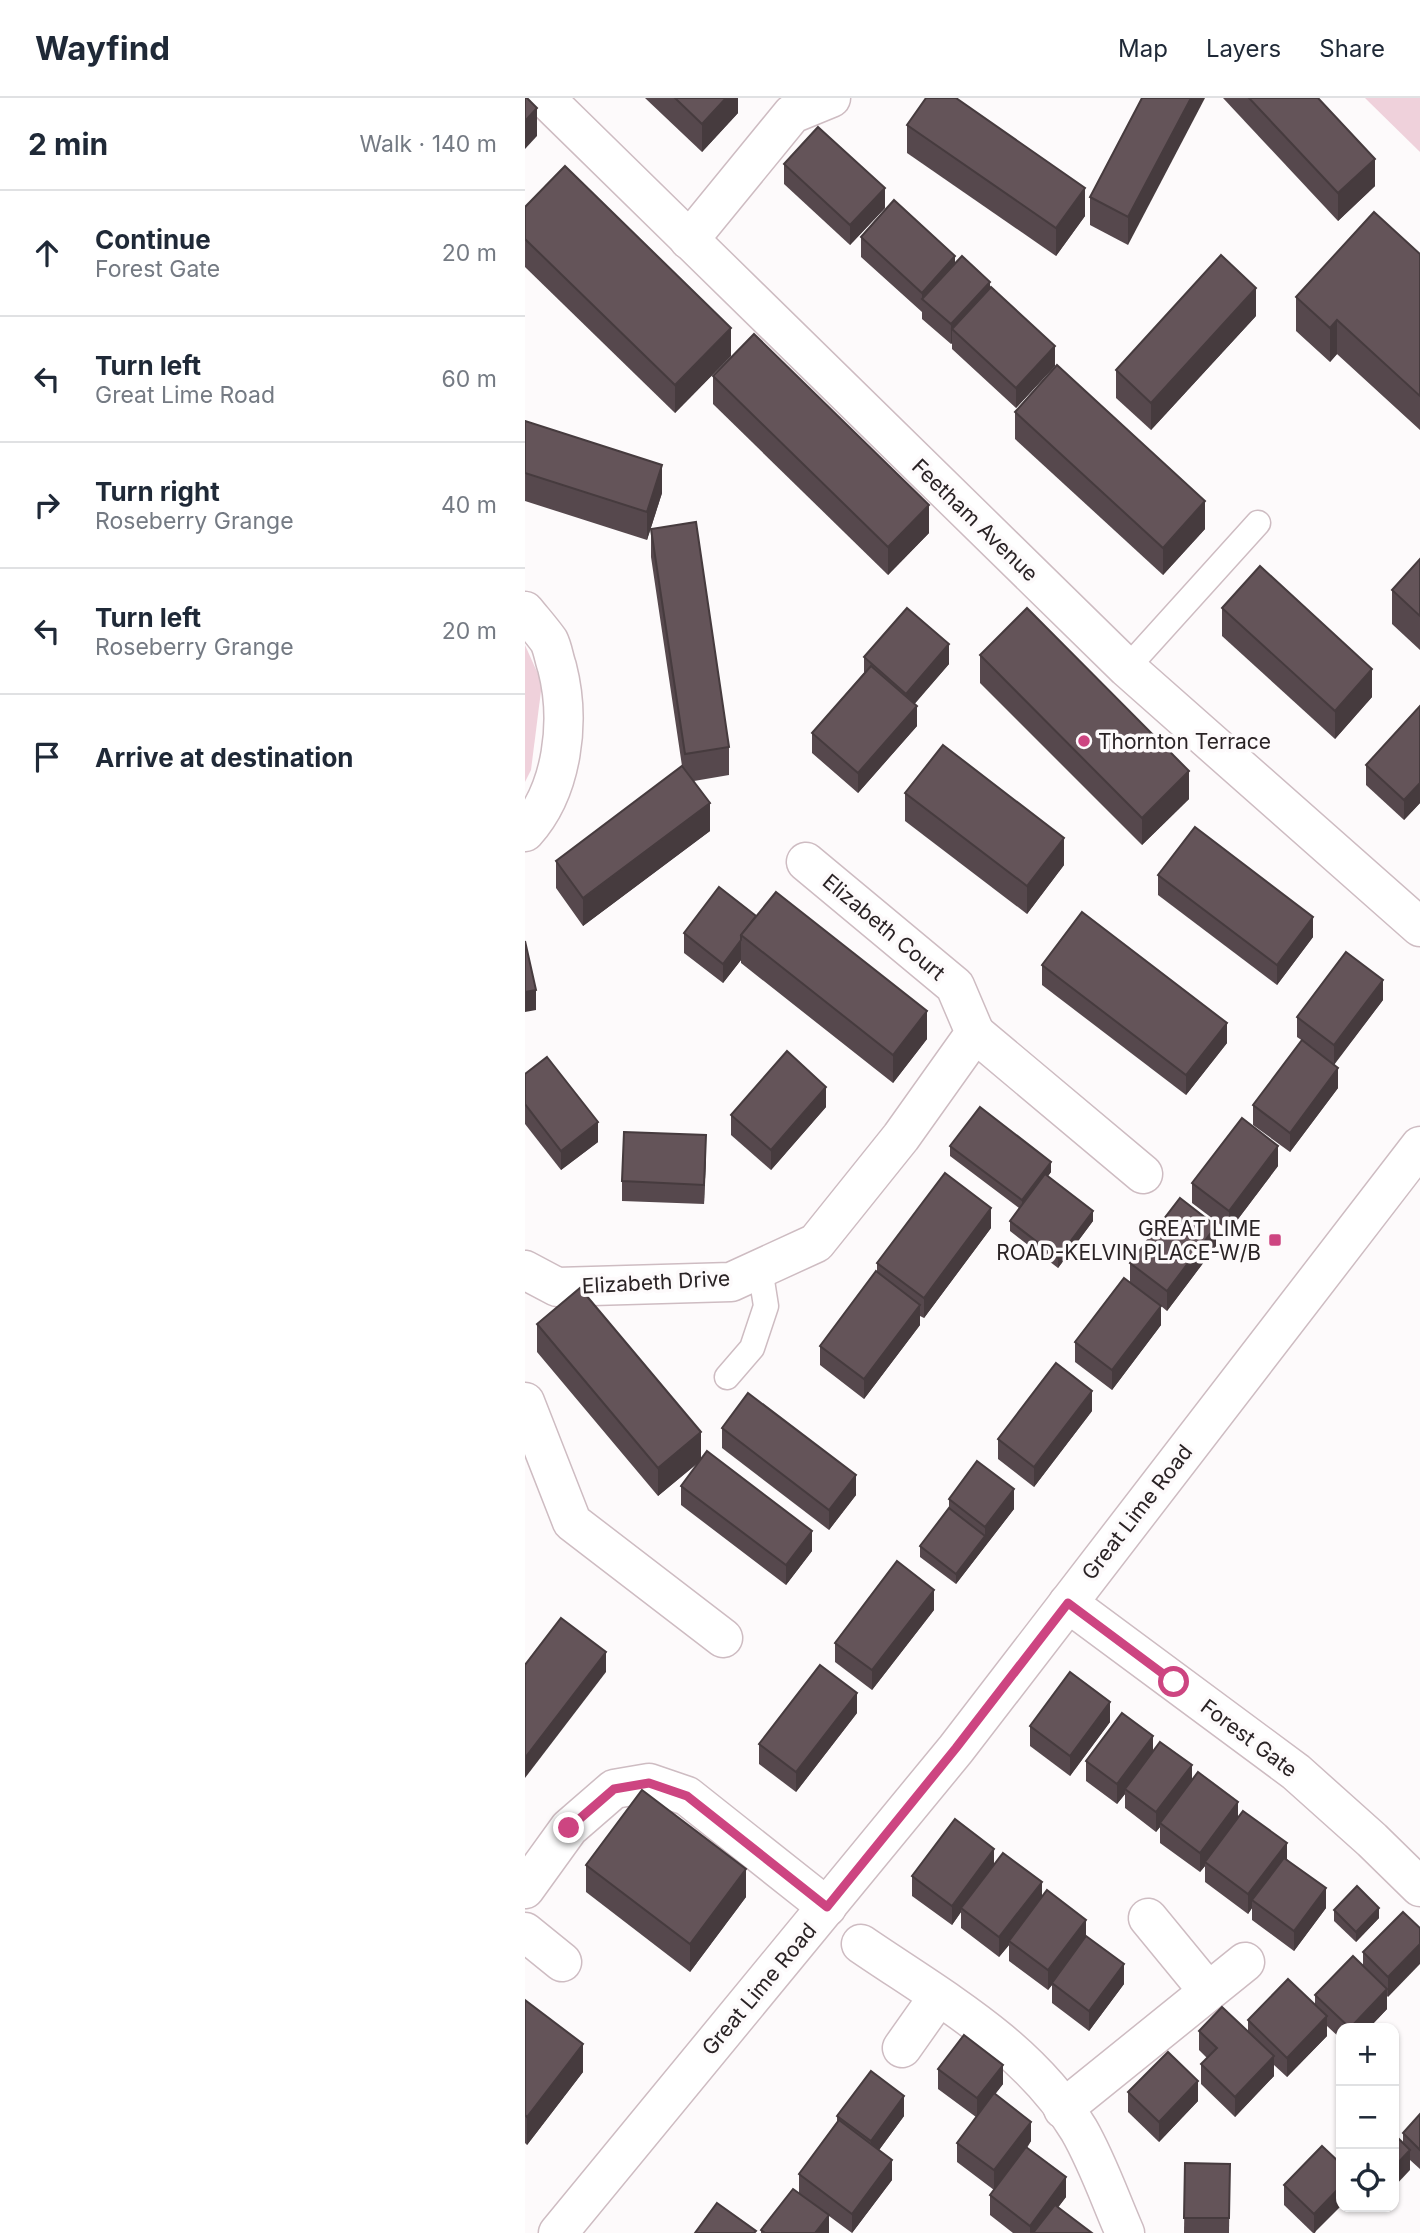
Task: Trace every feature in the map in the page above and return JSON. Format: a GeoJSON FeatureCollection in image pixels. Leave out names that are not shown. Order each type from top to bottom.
{"type":"FeatureCollection","features":[{"type":"Feature","properties":{"kind":"street","name":"Feetham Avenue"},"geometry":{"type":"LineString","coordinates":[[545,98],[1127,668],[1420,926]]}},
{"type":"Feature","properties":{"kind":"street"},"geometry":{"type":"LineString","coordinates":[[689,240],[792,114],[831,98]]}},
{"type":"Feature","properties":{"kind":"street"},"geometry":{"type":"LineString","coordinates":[[525,611],[550,643],[563,691],[562,737],[555,780],[536,820],[525,832]]}},
{"type":"Feature","properties":{"kind":"street","name":"Elizabeth Court"},"geometry":{"type":"LineString","coordinates":[[806,862],[955,986],[975,1033],[1143,1174]]}},
{"type":"Feature","properties":{"kind":"street","name":"Elizabeth Drive"},"geometry":{"type":"LineString","coordinates":[[525,1270],[558,1287],[731,1282],[816,1243],[901,1137],[975,1033]]}},
{"type":"Feature","properties":{"kind":"street","name":"Great Lime Road"},"geometry":{"type":"LineString","coordinates":[[558,2233],[956,1748],[1420,1146]]}},
{"type":"Feature","properties":{"kind":"street"},"geometry":{"type":"LineString","coordinates":[[525,1402],[572,1522],[723,1638]]}},
{"type":"Feature","properties":{"kind":"street","name":"Forest Gate"},"geometry":{"type":"LineString","coordinates":[[1068,1603],[1296,1772],[1420,1887]]}},
{"type":"Feature","properties":{"kind":"street"},"geometry":{"type":"LineString","coordinates":[[525,1889],[569,1828],[614,1789],[649,1783],[687,1796],[827,1907]]}},
{"type":"Feature","properties":{"kind":"street"},"geometry":{"type":"LineString","coordinates":[[1148,1918],[1208,1991]]}},
{"type":"Feature","properties":{"kind":"street"},"geometry":{"type":"LineString","coordinates":[[525,1932],[562,1962]]}},
{"type":"Feature","properties":{"kind":"street"},"geometry":{"type":"LineString","coordinates":[[861,1944],[1003,2041],[1046,2085],[1077,2128],[1092,2155],[1125,2233]]}},
{"type":"Feature","properties":{"kind":"street"},"geometry":{"type":"LineString","coordinates":[[1063,2109],[1245,1962]]}},
{"type":"Feature","properties":{"kind":"street"},"geometry":{"type":"LineString","coordinates":[[902,2048],[938,1997]]}},
{"type":"Feature","properties":{"kind":"lane"},"geometry":{"type":"LineString","coordinates":[[1127,668],[1258,523]]}},
{"type":"Feature","properties":{"kind":"lane"},"geometry":{"type":"LineString","coordinates":[[727,1377],[751,1348],[766,1306],[760,1268]]}},
{"type":"Feature","properties":{"kind":"shaded area"},"geometry":{"type":"Polygon","coordinates":[[[1365,98],[1420,98],[1420,152],[1365,98]]]}},
{"type":"Feature","properties":{"kind":"shaded area"},"geometry":{"type":"Polygon","coordinates":[[[525,645],[542,683],[531,770],[525,782],[525,645]]]}},
{"type":"Feature","properties":{"kind":"building"},"geometry":{"type":"Polygon","coordinates":[[[525,98],[537,108],[525,121],[525,98]]]}},
{"type":"Feature","properties":{"kind":"building"},"geometry":{"type":"Polygon","coordinates":[[[675,98],[726,98],[702,124],[675,98]]]}},
{"type":"Feature","properties":{"kind":"building"},"geometry":{"type":"Polygon","coordinates":[[[926,98],[956,98],[1085,188],[1056,228],[907,125],[926,98]]]}},
{"type":"Feature","properties":{"kind":"building"},"geometry":{"type":"Polygon","coordinates":[[[1142,98],[1191,98],[1128,217],[1090,197],[1142,98]]]}},
{"type":"Feature","properties":{"kind":"building"},"geometry":{"type":"Polygon","coordinates":[[[1249,98],[1318,98],[1375,159],[1338,193],[1249,98]]]}},
{"type":"Feature","properties":{"kind":"building"},"geometry":{"type":"Polygon","coordinates":[[[818,127],[885,188],[850,225],[784,164],[818,127]]]}},
{"type":"Feature","properties":{"kind":"building"},"geometry":{"type":"Polygon","coordinates":[[[565,166],[731,328],[675,385],[525,239],[525,207],[565,166]]]}},
{"type":"Feature","properties":{"kind":"building"},"geometry":{"type":"Polygon","coordinates":[[[894,200],[955,256],[922,293],[861,237],[894,200]]]}},
{"type":"Feature","properties":{"kind":"building"},"geometry":{"type":"Polygon","coordinates":[[[1374,212],[1420,254],[1420,396],[1337,320],[1330,328],[1296,297],[1374,212]]]}},
{"type":"Feature","properties":{"kind":"building"},"geometry":{"type":"Polygon","coordinates":[[[1221,255],[1256,288],[1151,403],[1116,370],[1221,255]]]}},
{"type":"Feature","properties":{"kind":"building"},"geometry":{"type":"Polygon","coordinates":[[[962,256],[990,282],[951,324],[922,299],[962,256]]]}},
{"type":"Feature","properties":{"kind":"building"},"geometry":{"type":"Polygon","coordinates":[[[991,287],[1055,346],[1016,388],[952,329],[991,287]]]}},
{"type":"Feature","properties":{"kind":"building"},"geometry":{"type":"Polygon","coordinates":[[[754,334],[929,505],[888,547],[713,376],[754,334]]]}},
{"type":"Feature","properties":{"kind":"building"},"geometry":{"type":"Polygon","coordinates":[[[1057,365],[1205,501],[1163,548],[1015,412],[1057,365]]]}},
{"type":"Feature","properties":{"kind":"building"},"geometry":{"type":"Polygon","coordinates":[[[525,421],[662,465],[647,512],[525,473],[525,421]]]}},
{"type":"Feature","properties":{"kind":"building"},"geometry":{"type":"Polygon","coordinates":[[[696,522],[729,747],[685,754],[651,529],[696,522]]]}},
{"type":"Feature","properties":{"kind":"building"},"geometry":{"type":"Polygon","coordinates":[[[1420,559],[1420,616],[1392,590],[1420,559]]]}},
{"type":"Feature","properties":{"kind":"building"},"geometry":{"type":"Polygon","coordinates":[[[1260,566],[1372,669],[1335,711],[1222,608],[1260,566]]]}},
{"type":"Feature","properties":{"kind":"building"},"geometry":{"type":"Polygon","coordinates":[[[907,608],[949,644],[906,694],[864,657],[907,608]]]}},
{"type":"Feature","properties":{"kind":"building","name":"Thornton Terrace"},"geometry":{"type":"Polygon","coordinates":[[[1027,608],[1189,771],[1142,818],[980,655],[1027,608]]]}},
{"type":"Feature","properties":{"kind":"building"},"geometry":{"type":"Polygon","coordinates":[[[871,666],[917,706],[858,773],[812,733],[871,666]]]}},
{"type":"Feature","properties":{"kind":"building"},"geometry":{"type":"Polygon","coordinates":[[[1420,706],[1420,783],[1404,800],[1366,765],[1420,706]]]}},
{"type":"Feature","properties":{"kind":"building"},"geometry":{"type":"Polygon","coordinates":[[[943,745],[1064,838],[1027,886],[905,793],[943,745]]]}},
{"type":"Feature","properties":{"kind":"building"},"geometry":{"type":"Polygon","coordinates":[[[682,766],[710,803],[583,898],[556,861],[682,766]]]}},
{"type":"Feature","properties":{"kind":"building"},"geometry":{"type":"Polygon","coordinates":[[[1195,827],[1313,917],[1277,965],[1158,875],[1195,827]]]}},
{"type":"Feature","properties":{"kind":"building"},"geometry":{"type":"Polygon","coordinates":[[[719,887],[756,916],[723,964],[684,933],[719,887]]]}},
{"type":"Feature","properties":{"kind":"building"},"geometry":{"type":"Polygon","coordinates":[[[776,892],[927,1011],[893,1055],[741,935],[776,892]]]}},
{"type":"Feature","properties":{"kind":"building"},"geometry":{"type":"Polygon","coordinates":[[[1082,912],[1227,1023],[1186,1075],[1042,965],[1082,912]]]}},
{"type":"Feature","properties":{"kind":"building"},"geometry":{"type":"Polygon","coordinates":[[[525,941],[536,990],[525,992],[525,941]]]}},
{"type":"Feature","properties":{"kind":"building"},"geometry":{"type":"Polygon","coordinates":[[[1346,952],[1383,980],[1334,1045],[1297,1017],[1346,952]]]}},
{"type":"Feature","properties":{"kind":"building"},"geometry":{"type":"Polygon","coordinates":[[[1302,1040],[1338,1068],[1290,1133],[1253,1105],[1302,1040]]]}},
{"type":"Feature","properties":{"kind":"building"},"geometry":{"type":"Polygon","coordinates":[[[787,1051],[826,1087],[771,1150],[731,1115],[787,1051]]]}},
{"type":"Feature","properties":{"kind":"building"},"geometry":{"type":"Polygon","coordinates":[[[547,1057],[598,1122],[561,1151],[525,1104],[525,1074],[547,1057]]]}},
{"type":"Feature","properties":{"kind":"building"},"geometry":{"type":"Polygon","coordinates":[[[980,1107],[1051,1162],[1022,1200],[950,1146],[980,1107]]]}},
{"type":"Feature","properties":{"kind":"building"},"geometry":{"type":"Polygon","coordinates":[[[1242,1118],[1278,1146],[1229,1211],[1192,1183],[1242,1118]]]}},
{"type":"Feature","properties":{"kind":"building"},"geometry":{"type":"Polygon","coordinates":[[[624,1132],[706,1135],[704,1185],[622,1181],[624,1132]]]}},
{"type":"Feature","properties":{"kind":"building"},"geometry":{"type":"Polygon","coordinates":[[[945,1173],[991,1208],[924,1298],[877,1263],[945,1173]]]}},
{"type":"Feature","properties":{"kind":"building"},"geometry":{"type":"Polygon","coordinates":[[[1045,1174],[1093,1211],[1058,1258],[1010,1221],[1045,1174]]]}},
{"type":"Feature","properties":{"kind":"building"},"geometry":{"type":"Polygon","coordinates":[[[1180,1198],[1216,1226],[1167,1291],[1130,1263],[1180,1198]]]}},
{"type":"Feature","properties":{"kind":"building"},"geometry":{"type":"Polygon","coordinates":[[[876,1271],[920,1305],[864,1379],[820,1346],[876,1271]]]}},
{"type":"Feature","properties":{"kind":"building"},"geometry":{"type":"Polygon","coordinates":[[[1124,1278],[1161,1306],[1112,1370],[1075,1342],[1124,1278]]]}},
{"type":"Feature","properties":{"kind":"building"},"geometry":{"type":"Polygon","coordinates":[[[580,1288],[701,1432],[658,1468],[537,1324],[580,1288]]]}},
{"type":"Feature","properties":{"kind":"building"},"geometry":{"type":"Polygon","coordinates":[[[1056,1363],[1092,1391],[1034,1467],[998,1439],[1056,1363]]]}},
{"type":"Feature","properties":{"kind":"building"},"geometry":{"type":"Polygon","coordinates":[[[748,1393],[856,1475],[829,1510],[722,1428],[748,1393]]]}},
{"type":"Feature","properties":{"kind":"building"},"geometry":{"type":"Polygon","coordinates":[[[707,1451],[812,1531],[786,1565],[681,1486],[707,1451]]]}},
{"type":"Feature","properties":{"kind":"building"},"geometry":{"type":"Polygon","coordinates":[[[977,1461],[1014,1489],[985,1527],[949,1499],[977,1461]]]}},
{"type":"Feature","properties":{"kind":"building"},"geometry":{"type":"Polygon","coordinates":[[[949,1508],[985,1536],[956,1574],[920,1546],[949,1508]]]}},
{"type":"Feature","properties":{"kind":"building"},"geometry":{"type":"Polygon","coordinates":[[[897,1561],[934,1590],[872,1670],[835,1643],[897,1561]]]}},
{"type":"Feature","properties":{"kind":"building"},"geometry":{"type":"Polygon","coordinates":[[[561,1618],[606,1652],[525,1758],[525,1665],[561,1618]]]}},
{"type":"Feature","properties":{"kind":"building"},"geometry":{"type":"Polygon","coordinates":[[[820,1665],[857,1693],[796,1772],[759,1744],[820,1665]]]}},
{"type":"Feature","properties":{"kind":"building"},"geometry":{"type":"Polygon","coordinates":[[[1070,1672],[1110,1702],[1070,1756],[1030,1726],[1070,1672]]]}},
{"type":"Feature","properties":{"kind":"building"},"geometry":{"type":"Polygon","coordinates":[[[1122,1713],[1153,1736],[1117,1784],[1086,1761],[1122,1713]]]}},
{"type":"Feature","properties":{"kind":"building"},"geometry":{"type":"Polygon","coordinates":[[[1160,1742],[1192,1765],[1156,1812],[1125,1789],[1160,1742]]]}},
{"type":"Feature","properties":{"kind":"building"},"geometry":{"type":"Polygon","coordinates":[[[1198,1772],[1238,1802],[1200,1853],[1160,1823],[1198,1772]]]}},
{"type":"Feature","properties":{"kind":"building"},"geometry":{"type":"Polygon","coordinates":[[[642,1790],[746,1869],[690,1944],[586,1865],[642,1790]]]}},
{"type":"Feature","properties":{"kind":"building"},"geometry":{"type":"Polygon","coordinates":[[[1243,1811],[1287,1843],[1248,1894],[1205,1862],[1243,1811]]]}},
{"type":"Feature","properties":{"kind":"building"},"geometry":{"type":"Polygon","coordinates":[[[955,1819],[994,1849],[952,1906],[912,1876],[955,1819]]]}},
{"type":"Feature","properties":{"kind":"building"},"geometry":{"type":"Polygon","coordinates":[[[1003,1853],[1042,1882],[999,1937],[961,1908],[1003,1853]]]}},
{"type":"Feature","properties":{"kind":"building"},"geometry":{"type":"Polygon","coordinates":[[[1284,1858],[1326,1888],[1294,1931],[1252,1900],[1284,1858]]]}},
{"type":"Feature","properties":{"kind":"building"},"geometry":{"type":"Polygon","coordinates":[[[1357,1886],[1379,1908],[1356,1932],[1334,1910],[1357,1886]]]}},
{"type":"Feature","properties":{"kind":"building"},"geometry":{"type":"Polygon","coordinates":[[[1047,1890],[1086,1920],[1048,1970],[1009,1941],[1047,1890]]]}},
{"type":"Feature","properties":{"kind":"building"},"geometry":{"type":"Polygon","coordinates":[[[1403,1912],[1420,1928],[1420,1944],[1388,1977],[1363,1952],[1403,1912]]]}},
{"type":"Feature","properties":{"kind":"building"},"geometry":{"type":"Polygon","coordinates":[[[1086,1936],[1124,1964],[1089,2011],[1052,1983],[1086,1936]]]}},
{"type":"Feature","properties":{"kind":"building"},"geometry":{"type":"Polygon","coordinates":[[[1353,1956],[1387,1989],[1355,2023],[1345,2023],[1315,1995],[1353,1956]]]}},
{"type":"Feature","properties":{"kind":"building"},"geometry":{"type":"Polygon","coordinates":[[[1288,1979],[1327,2016],[1287,2058],[1248,2020],[1288,1979]]]}},
{"type":"Feature","properties":{"kind":"building"},"geometry":{"type":"Polygon","coordinates":[[[525,2000],[583,2044],[527,2117],[525,2115],[525,2000]]]}},
{"type":"Feature","properties":{"kind":"building"},"geometry":{"type":"Polygon","coordinates":[[[1222,2007],[1274,2056],[1235,2097],[1201,2064],[1217,2048],[1199,2031],[1222,2007]]]}},
{"type":"Feature","properties":{"kind":"building"},"geometry":{"type":"Polygon","coordinates":[[[964,2035],[1003,2065],[977,2098],[938,2069],[964,2035]]]}},
{"type":"Feature","properties":{"kind":"building"},"geometry":{"type":"Polygon","coordinates":[[[1168,2052],[1198,2081],[1159,2122],[1128,2092],[1168,2052]]]}},
{"type":"Feature","properties":{"kind":"building"},"geometry":{"type":"Polygon","coordinates":[[[871,2071],[904,2096],[871,2141],[837,2116],[871,2071]]]}},
{"type":"Feature","properties":{"kind":"building"},"geometry":{"type":"Polygon","coordinates":[[[994,2093],[1031,2122],[994,2170],[957,2143],[994,2093]]]}},
{"type":"Feature","properties":{"kind":"building"},"geometry":{"type":"Polygon","coordinates":[[[1420,2114],[1420,2150],[1403,2133],[1420,2114]]]}},
{"type":"Feature","properties":{"kind":"building"},"geometry":{"type":"Polygon","coordinates":[[[839,2120],[892,2160],[852,2214],[799,2174],[839,2120]]]}},
{"type":"Feature","properties":{"kind":"building"},"geometry":{"type":"Polygon","coordinates":[[[1399,2139],[1410,2150],[1399,2162],[1399,2139]]]}},
{"type":"Feature","properties":{"kind":"building"},"geometry":{"type":"Polygon","coordinates":[[[1322,2146],[1336,2159],[1336,2191],[1314,2214],[1284,2185],[1322,2146]]]}},
{"type":"Feature","properties":{"kind":"building"},"geometry":{"type":"Polygon","coordinates":[[[1026,2147],[1066,2177],[1030,2226],[990,2195],[1026,2147]]]}},
{"type":"Feature","properties":{"kind":"building"},"geometry":{"type":"Polygon","coordinates":[[[1185,2163],[1230,2164],[1229,2218],[1184,2218],[1185,2163]]]}},
{"type":"Feature","properties":{"kind":"building"},"geometry":{"type":"Polygon","coordinates":[[[793,2189],[829,2215],[815,2233],[765,2233],[761,2230],[793,2189]]]}},
{"type":"Feature","properties":{"kind":"building"},"geometry":{"type":"Polygon","coordinates":[[[717,2203],[756,2231],[695,2233],[717,2203]]]}},
{"type":"Feature","properties":{"kind":"building"},"geometry":{"type":"Polygon","coordinates":[[[1055,2205],[1092,2233],[1033,2233],[1055,2205]]]}},
{"type":"Feature","properties":{"kind":"place","name":"Thornton Terrace"},"geometry":{"type":"Point","coordinates":[1084,741]}},
{"type":"Feature","properties":{"kind":"place","name":"GREAT LIME ROAD-KELVIN PLACE-W/B"},"geometry":{"type":"Point","coordinates":[1275,1240]}},
{"type":"Feature","properties":{"kind":"route"},"geometry":{"type":"LineString","coordinates":[[569,1828],[614,1789],[649,1783],[687,1796],[827,1907],[956,1748],[1068,1603],[1174,1682]]}}]}
